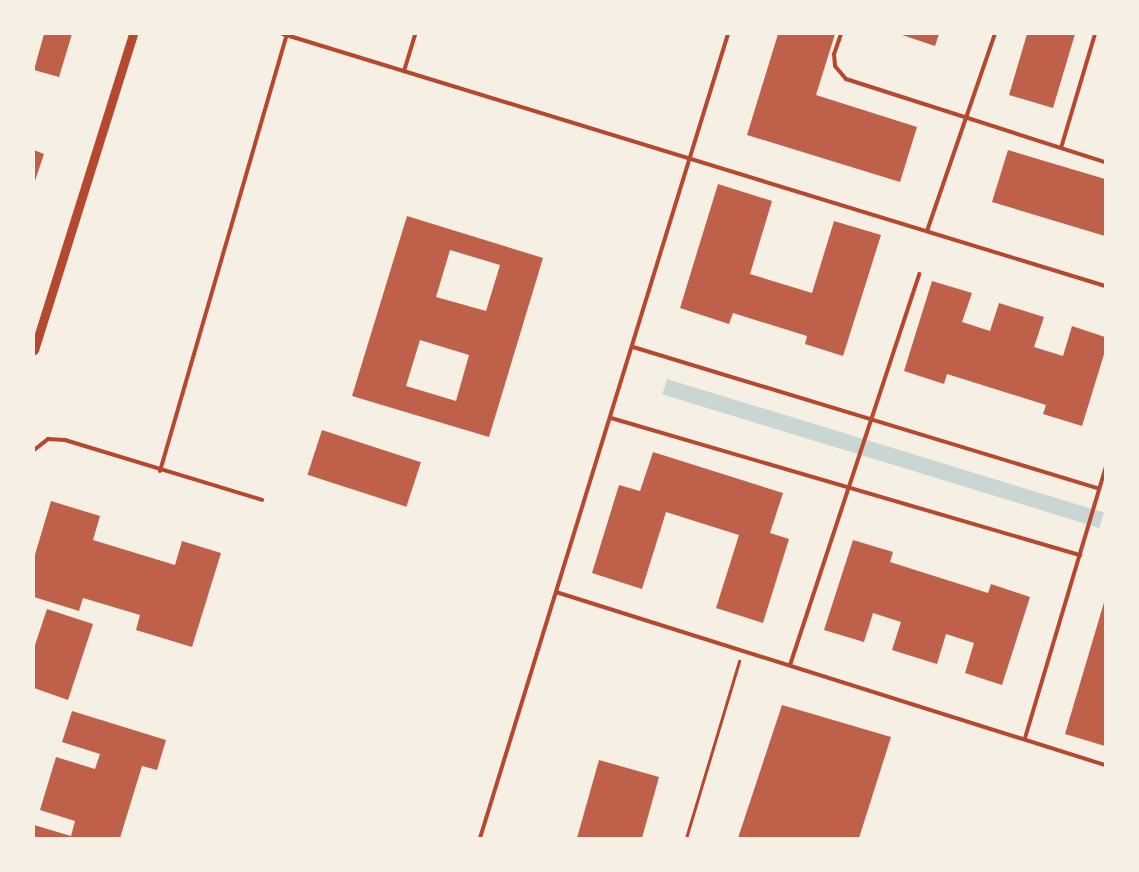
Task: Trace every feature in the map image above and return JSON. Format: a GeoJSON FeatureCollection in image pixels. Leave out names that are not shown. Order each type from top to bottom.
{"type":"FeatureCollection","features":[{"type":"Feature","properties":{"kind":"street"},"geometry":{"type":"LineString","coordinates":[[34,350],[133,34]]}},
{"type":"Feature","properties":{"kind":"lane"},"geometry":{"type":"LineString","coordinates":[[160,471],[285,34],[1105,286]]}},
{"type":"Feature","properties":{"kind":"lane"},"geometry":{"type":"LineString","coordinates":[[404,71],[415,34]]}},
{"type":"Feature","properties":{"kind":"lane"},"geometry":{"type":"LineString","coordinates":[[480,838],[728,34]]}},
{"type":"Feature","properties":{"kind":"lane"},"geometry":{"type":"LineString","coordinates":[[841,34],[834,54],[835,66],[846,79],[1105,162]]}},
{"type":"Feature","properties":{"kind":"lane"},"geometry":{"type":"LineString","coordinates":[[927,231],[995,34]]}},
{"type":"Feature","properties":{"kind":"lane"},"geometry":{"type":"LineString","coordinates":[[1061,148],[1095,34]]}},
{"type":"Feature","properties":{"kind":"lane"},"geometry":{"type":"LineString","coordinates":[[790,665],[919,274]]}},
{"type":"Feature","properties":{"kind":"lane"},"geometry":{"type":"LineString","coordinates":[[632,348],[1100,489]]}},
{"type":"Feature","properties":{"kind":"lane"},"geometry":{"type":"LineString","coordinates":[[611,418],[1080,555]]}},
{"type":"Feature","properties":{"kind":"lane"},"geometry":{"type":"LineString","coordinates":[[34,450],[48,440],[65,440],[160,471],[262,500]]}},
{"type":"Feature","properties":{"kind":"lane"},"geometry":{"type":"LineString","coordinates":[[1026,738],[1105,469]]}},
{"type":"Feature","properties":{"kind":"lane"},"geometry":{"type":"LineString","coordinates":[[556,592],[1026,738],[1105,765]]}},
{"type":"Feature","properties":{"kind":"path"},"geometry":{"type":"LineString","coordinates":[[686,838],[742,650]]}},
{"type":"Feature","properties":{"kind":"shaded area"},"geometry":{"type":"Polygon","coordinates":[[[667,379],[1104,513],[1099,528],[662,394],[667,379]]]}},
{"type":"Feature","properties":{"kind":"building"},"geometry":{"type":"Polygon","coordinates":[[[44,34],[72,34],[59,77],[34,70],[44,34]]]}},
{"type":"Feature","properties":{"kind":"building"},"geometry":{"type":"Polygon","coordinates":[[[778,34],[835,34],[816,95],[917,127],[900,182],[747,135],[778,34]]]}},
{"type":"Feature","properties":{"kind":"building"},"geometry":{"type":"Polygon","coordinates":[[[899,34],[939,34],[935,46],[899,34]]]}},
{"type":"Feature","properties":{"kind":"building"},"geometry":{"type":"Polygon","coordinates":[[[1027,34],[1075,34],[1053,108],[1009,95],[1027,34]]]}},
{"type":"Feature","properties":{"kind":"building"},"geometry":{"type":"Polygon","coordinates":[[[34,150],[44,154],[34,184],[34,150]]]}},
{"type":"Feature","properties":{"kind":"building"},"geometry":{"type":"Polygon","coordinates":[[[1008,150],[1105,179],[1105,236],[992,202],[1008,150]]]}},
{"type":"Feature","properties":{"kind":"building"},"geometry":{"type":"Polygon","coordinates":[[[718,184],[772,201],[750,274],[812,293],[834,221],[881,235],[843,356],[805,344],[807,336],[733,313],[729,324],[680,308],[718,184]]]}},
{"type":"Feature","properties":{"kind":"building"},"geometry":{"type":"Polygon","coordinates":[[[407,216],[543,258],[489,437],[352,396],[407,216]],[[450,250],[436,297],[486,311],[500,265],[450,250]],[[420,340],[406,386],[456,401],[469,355],[420,340]]]}},
{"type":"Feature","properties":{"kind":"building"},"geometry":{"type":"Polygon","coordinates":[[[932,281],[972,293],[962,322],[990,331],[999,303],[1044,317],[1034,347],[1063,356],[1072,326],[1105,337],[1105,351],[1082,426],[1043,414],[1046,405],[947,374],[944,384],[904,371],[932,281]]]}},
{"type":"Feature","properties":{"kind":"building"},"geometry":{"type":"Polygon","coordinates":[[[322,430],[421,462],[406,507],[307,475],[322,430]]]}},
{"type":"Feature","properties":{"kind":"building"},"geometry":{"type":"Polygon","coordinates":[[[653,452],[783,493],[770,533],[789,539],[763,623],[716,608],[739,535],[666,512],[642,589],[592,573],[619,485],[640,491],[653,452]]]}},
{"type":"Feature","properties":{"kind":"building"},"geometry":{"type":"Polygon","coordinates":[[[51,501],[100,516],[93,540],[175,565],[182,541],[221,553],[192,647],[136,630],[140,615],[83,598],[79,611],[34,597],[34,558],[51,501]]]}},
{"type":"Feature","properties":{"kind":"building"},"geometry":{"type":"Polygon","coordinates":[[[853,540],[893,552],[890,562],[988,593],[991,584],[1030,597],[1002,685],[965,673],[974,643],[946,634],[937,664],[892,650],[901,622],[873,613],[864,642],[824,630],[853,540]]]}},
{"type":"Feature","properties":{"kind":"building"},"geometry":{"type":"Polygon","coordinates":[[[1105,599],[1105,746],[1065,734],[1105,599]]]}},
{"type":"Feature","properties":{"kind":"building"},"geometry":{"type":"Polygon","coordinates":[[[47,609],[93,624],[68,700],[34,688],[34,648],[47,609]]]}},
{"type":"Feature","properties":{"kind":"building"},"geometry":{"type":"Polygon","coordinates":[[[782,705],[891,737],[859,838],[738,838],[782,705]]]}},
{"type":"Feature","properties":{"kind":"building"},"geometry":{"type":"Polygon","coordinates":[[[72,711],[166,740],[157,770],[142,766],[120,838],[34,838],[34,825],[71,836],[75,821],[40,810],[56,757],[95,769],[100,754],[62,742],[72,711]]]}},
{"type":"Feature","properties":{"kind":"building"},"geometry":{"type":"Polygon","coordinates":[[[599,760],[659,777],[642,838],[577,838],[599,760]]]}}]}
